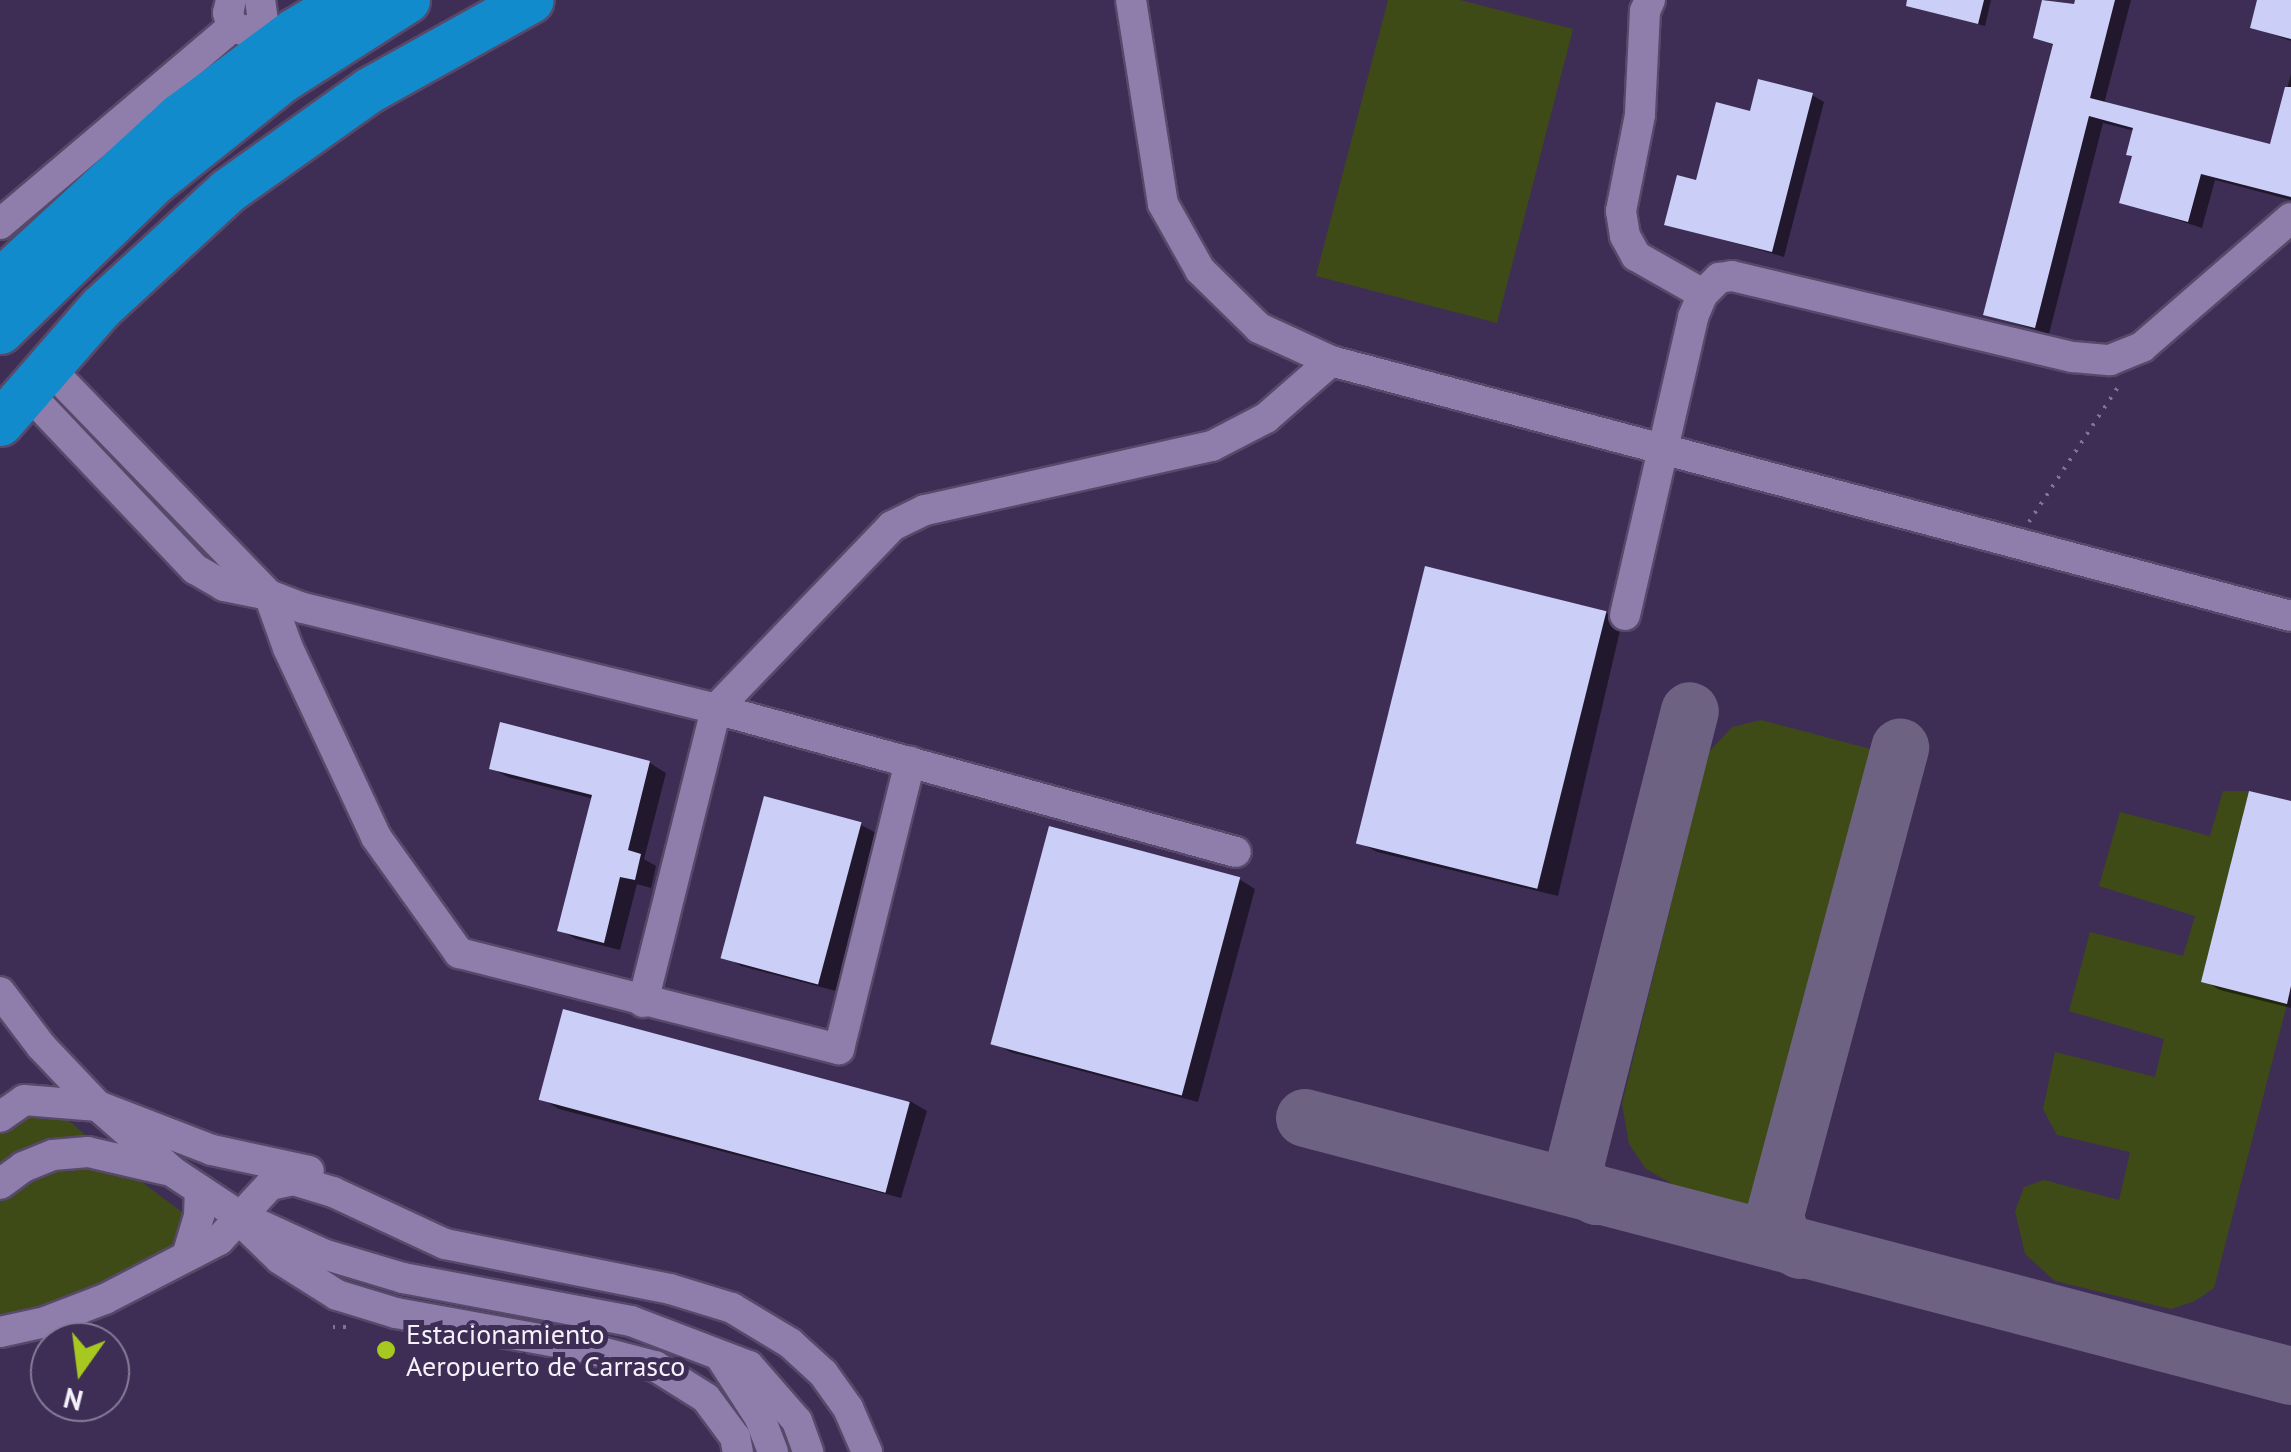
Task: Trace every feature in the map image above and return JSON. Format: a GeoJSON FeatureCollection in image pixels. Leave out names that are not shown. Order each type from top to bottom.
{"type":"FeatureCollection","features":[{"type":"Feature","properties":{"kind":"highway"},"geometry":{"type":"LineString","coordinates":[[0,281],[71,210],[179,116],[294,31],[346,0]]}},
{"type":"Feature","properties":{"kind":"highway"},"geometry":{"type":"LineString","coordinates":[[0,331],[155,180],[284,79],[407,0]]}},
{"type":"Feature","properties":{"kind":"highway"},"geometry":{"type":"LineString","coordinates":[[18,389],[131,242],[248,143],[366,58],[469,0]]}},
{"type":"Feature","properties":{"kind":"highway"},"geometry":{"type":"LineString","coordinates":[[18,389],[156,255],[288,143],[447,43],[531,0]]}},
{"type":"Feature","properties":{"kind":"street"},"geometry":{"type":"LineString","coordinates":[[1131,0],[1163,204],[1200,270],[1258,328],[1330,361],[2291,616]]}},
{"type":"Feature","properties":{"kind":"street"},"geometry":{"type":"LineString","coordinates":[[1650,0],[1645,11],[1640,114],[1621,211],[1625,236],[1636,256],[1703,294]]}},
{"type":"Feature","properties":{"kind":"street"},"geometry":{"type":"LineString","coordinates":[[0,224],[232,13],[249,32],[257,28],[268,3]]}},
{"type":"Feature","properties":{"kind":"street"},"geometry":{"type":"LineString","coordinates":[[1625,615],[1693,317],[1703,294],[1719,278],[1732,276],[2073,357],[2110,360],[2142,347],[2291,218]]}},
{"type":"Feature","properties":{"kind":"street"},"geometry":{"type":"LineString","coordinates":[[643,1002],[716,709],[892,526],[926,510],[1212,446],[1266,418],[1330,361]]}},
{"type":"Feature","properties":{"kind":"street"},"geometry":{"type":"LineString","coordinates":[[18,389],[195,568],[224,586],[716,709],[1236,852]]}},
{"type":"Feature","properties":{"kind":"street"},"geometry":{"type":"LineString","coordinates":[[269,595],[288,648],[376,837],[459,953],[643,1002],[839,1049],[910,762]]}},
{"type":"Feature","properties":{"kind":"street"},"geometry":{"type":"LineString","coordinates":[[0,992],[31,1034],[98,1106],[174,1172],[238,1215],[324,1254],[402,1278],[631,1321],[722,1359],[749,1366],[775,1391],[796,1421],[808,1452]]}},
{"type":"Feature","properties":{"kind":"street"},"geometry":{"type":"LineString","coordinates":[[0,1117],[24,1100],[98,1106],[212,1150],[312,1172],[333,1192]]}},
{"type":"Feature","properties":{"kind":"street"},"geometry":{"type":"LineString","coordinates":[[0,1184],[22,1167],[53,1155],[88,1152],[174,1172]]}},
{"type":"Feature","properties":{"kind":"street"},"geometry":{"type":"LineString","coordinates":[[0,1332],[45,1322],[105,1299],[219,1240],[238,1215],[270,1185],[281,1181],[333,1192],[445,1244],[670,1289],[732,1308],[790,1343],[823,1373],[848,1408],[868,1452]]}},
{"type":"Feature","properties":{"kind":"street"},"geometry":{"type":"LineString","coordinates":[[187,1256],[199,1216],[200,1190]]}},
{"type":"Feature","properties":{"kind":"street"},"geometry":{"type":"LineString","coordinates":[[238,1215],[280,1259],[337,1296],[396,1313],[578,1346],[655,1366],[706,1398],[735,1437],[738,1452]]}},
{"type":"Feature","properties":{"kind":"street"},"geometry":{"type":"LineString","coordinates":[[722,1359],[760,1418],[773,1452]]}},
{"type":"Feature","properties":{"kind":"path"},"geometry":{"type":"LineString","coordinates":[[2016,541],[2129,370],[2129,352]]}},
{"type":"Feature","properties":{"kind":"path"},"geometry":{"type":"LineString","coordinates":[[333,1327],[358,1328]]}},
{"type":"Feature","properties":{"kind":"green space"},"geometry":{"type":"Polygon","coordinates":[[[1388,0],[1460,0],[1573,29],[1497,323],[1316,276],[1388,0]]]}},
{"type":"Feature","properties":{"kind":"green space"},"geometry":{"type":"Polygon","coordinates":[[[1761,720],[1878,751],[1757,1207],[1676,1186],[1646,1169],[1629,1144],[1622,1104],[1708,753],[1732,727],[1761,720]]]}},
{"type":"Feature","properties":{"kind":"green space"},"geometry":{"type":"Polygon","coordinates":[[[2223,791],[2249,791],[2201,982],[2287,1004],[2214,1288],[2195,1301],[2171,1309],[2055,1281],[2025,1254],[2015,1211],[2024,1187],[2044,1180],[2119,1200],[2130,1152],[2057,1135],[2043,1109],[2055,1052],[2155,1077],[2164,1039],[2069,1011],[2090,932],[2183,956],[2195,916],[2099,886],[2120,812],[2210,836],[2223,791]]]}},
{"type":"Feature","properties":{"kind":"green space"},"geometry":{"type":"Polygon","coordinates":[[[14,1112],[63,1115],[93,1142],[0,1178],[0,1126],[14,1112]]]}},
{"type":"Feature","properties":{"kind":"green space"},"geometry":{"type":"Polygon","coordinates":[[[52,1161],[127,1171],[182,1212],[185,1222],[181,1245],[153,1264],[43,1312],[0,1320],[0,1198],[52,1161]]]}},
{"type":"Feature","properties":{"kind":"building"},"geometry":{"type":"Polygon","coordinates":[[[1907,0],[1984,0],[1978,24],[1906,6],[1907,0]]]}},
{"type":"Feature","properties":{"kind":"building"},"geometry":{"type":"Polygon","coordinates":[[[2042,0],[2074,4],[2075,0],[2115,0],[2090,98],[2270,144],[2285,87],[2291,87],[2291,197],[2201,174],[2188,222],[2119,203],[2132,156],[2126,155],[2133,128],[2089,116],[2035,328],[1983,315],[2053,44],[2033,38],[2042,0]]]}},
{"type":"Feature","properties":{"kind":"building"},"geometry":{"type":"Polygon","coordinates":[[[2257,0],[2291,0],[2291,39],[2250,28],[2257,0]]]}},
{"type":"Feature","properties":{"kind":"building"},"geometry":{"type":"Polygon","coordinates":[[[1758,79],[1813,93],[1772,252],[1664,225],[1677,175],[1696,180],[1716,102],[1750,111],[1758,79]]]}},
{"type":"Feature","properties":{"kind":"building"},"geometry":{"type":"Polygon","coordinates":[[[1425,566],[1606,611],[1537,889],[1356,844],[1425,566]]]}},
{"type":"Feature","properties":{"kind":"building"},"geometry":{"type":"Polygon","coordinates":[[[500,722],[650,761],[628,850],[641,854],[635,880],[620,877],[604,943],[557,931],[592,795],[489,769],[500,722]]]}},
{"type":"Feature","properties":{"kind":"building"},"geometry":{"type":"Polygon","coordinates":[[[2249,791],[2291,801],[2291,986],[2287,1004],[2201,982],[2249,791]]]}},
{"type":"Feature","properties":{"kind":"building"},"geometry":{"type":"Polygon","coordinates":[[[764,796],[862,822],[818,984],[721,958],[764,796]]]}},
{"type":"Feature","properties":{"kind":"building"},"geometry":{"type":"Polygon","coordinates":[[[1049,826],[1240,877],[1182,1096],[991,1044],[1049,826]]]}},
{"type":"Feature","properties":{"kind":"building"},"geometry":{"type":"Polygon","coordinates":[[[563,1009],[910,1102],[885,1193],[539,1100],[563,1009]]]}},
{"type":"Feature","properties":{"kind":"taxiway"},"geometry":{"type":"LineString","coordinates":[[1596,1196],[1581,1187],[1575,1165],[1690,711]]}},
{"type":"Feature","properties":{"kind":"taxiway"},"geometry":{"type":"LineString","coordinates":[[1800,1250],[1781,1238],[1775,1215],[1900,747]]}},
{"type":"Feature","properties":{"kind":"taxiway"},"geometry":{"type":"LineString","coordinates":[[1305,1118],[2291,1376]]}},
{"type":"Feature","properties":{"kind":"place","name":"Estacionamiento Aeropuerto de Carrasco"},"geometry":{"type":"Point","coordinates":[386,1350]}}]}
